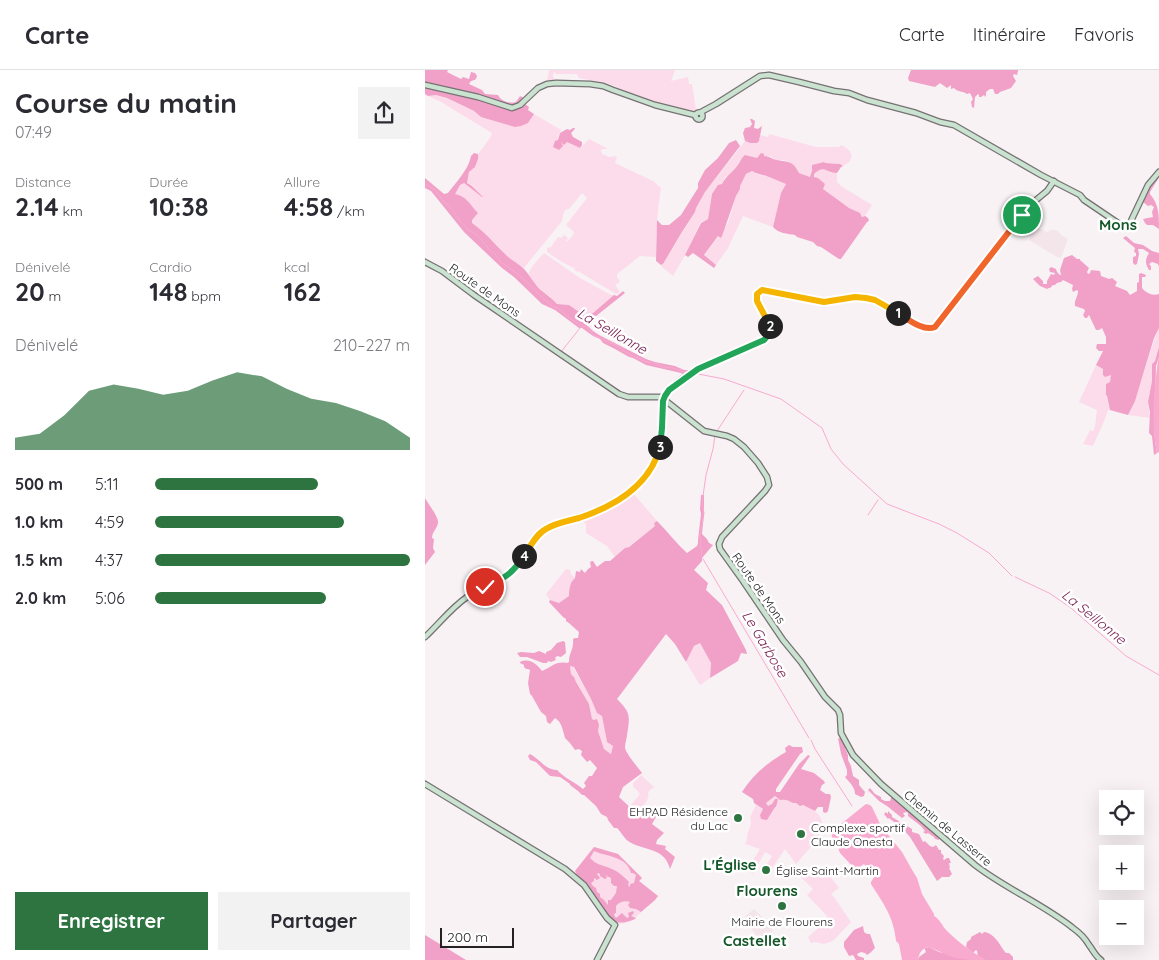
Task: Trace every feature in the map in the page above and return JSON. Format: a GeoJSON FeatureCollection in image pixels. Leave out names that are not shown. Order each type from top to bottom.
{"type":"FeatureCollection","features":[{"type":"Feature","properties":{"kind":"street"},"geometry":{"type":"LineString","coordinates":[[425,85],[478,97],[513,108],[520,106],[538,88],[547,84],[590,84],[603,86],[655,106],[700,119],[703,117],[703,113],[754,78],[761,75],[769,75],[846,92],[940,122],[954,124],[1084,200],[1122,225],[1126,225],[1131,220],[1148,185],[1159,172]]}},
{"type":"Feature","properties":{"kind":"street"},"geometry":{"type":"LineString","coordinates":[[426,636],[466,598],[509,574],[543,530],[599,510],[617,501],[638,486],[646,477],[657,457],[661,439],[664,399],[669,390],[697,370],[760,342],[770,333],[770,328],[756,298],[757,294],[762,290],[824,302],[855,297],[866,298],[880,303],[927,329],[932,328],[939,323],[1030,205],[1047,191],[1053,182]]}},
{"type":"Feature","properties":{"kind":"street","name":"Route de Mons"},"geometry":{"type":"LineString","coordinates":[[425,262],[442,271],[619,394],[628,397],[661,397],[704,431],[727,436],[737,441],[751,454],[767,477],[769,482],[768,488],[722,537],[719,544],[720,549],[783,640],[825,697],[838,710],[842,736],[856,760]]}},
{"type":"Feature","properties":{"kind":"street","name":"Chemin de Lasserre"},"geometry":{"type":"LineString","coordinates":[[856,760],[889,791],[985,873],[1080,933],[1101,960]]}},
{"type":"Feature","properties":{"kind":"street"},"geometry":{"type":"LineString","coordinates":[[425,784],[571,873],[584,885],[607,918],[615,925],[597,960]]}},
{"type":"Feature","properties":{"kind":"shaded area"},"geometry":{"type":"Polygon","coordinates":[[[425,70],[448,70],[447,72],[461,79],[463,77],[469,79],[471,72],[475,73],[476,78],[469,84],[482,90],[485,94],[498,95],[503,100],[511,103],[516,102],[520,96],[524,98],[517,105],[510,106],[482,96],[425,83],[425,70]]]}},
{"type":"Feature","properties":{"kind":"shaded area"},"geometry":{"type":"Polygon","coordinates":[[[549,70],[675,70],[671,81],[688,77],[689,84],[692,84],[696,110],[695,112],[679,110],[652,102],[609,84],[579,78],[577,74],[556,74],[554,72],[553,80],[547,81],[549,70]]]}},
{"type":"Feature","properties":{"kind":"shaded area"},"geometry":{"type":"Polygon","coordinates":[[[911,70],[1018,71],[1017,75],[1014,74],[1013,76],[1016,81],[1011,88],[998,94],[995,94],[993,89],[990,89],[986,92],[985,97],[984,95],[979,97],[978,94],[975,97],[974,108],[972,107],[971,102],[973,99],[970,93],[967,94],[954,88],[951,89],[951,85],[947,88],[940,83],[935,87],[909,81],[908,78],[911,70]]]}},
{"type":"Feature","properties":{"kind":"shaded area"},"geometry":{"type":"Polygon","coordinates":[[[425,87],[482,100],[507,109],[515,110],[525,104],[529,107],[528,110],[534,114],[528,123],[515,127],[481,117],[474,111],[447,98],[436,95],[428,96],[425,94],[425,87]]]}},
{"type":"Feature","properties":{"kind":"shaded area"},"geometry":{"type":"Polygon","coordinates":[[[436,95],[447,98],[474,111],[481,117],[528,123],[534,114],[561,130],[558,136],[560,143],[567,142],[580,148],[589,139],[608,149],[602,149],[602,154],[609,157],[617,157],[615,163],[653,181],[661,188],[657,222],[656,257],[640,256],[617,274],[620,282],[615,285],[620,292],[616,294],[578,271],[576,272],[574,268],[547,252],[547,248],[551,247],[558,237],[561,238],[564,235],[568,238],[567,242],[573,235],[574,232],[566,225],[587,198],[582,193],[569,209],[565,210],[562,221],[524,268],[506,256],[500,248],[472,223],[471,220],[478,213],[467,200],[454,194],[460,185],[464,183],[482,197],[473,186],[467,183],[469,172],[475,167],[478,154],[492,133],[428,96],[436,95]]]}},
{"type":"Feature","properties":{"kind":"shaded area"},"geometry":{"type":"Polygon","coordinates":[[[750,119],[755,121],[754,128],[758,129],[762,126],[757,143],[745,141],[743,133],[745,128],[750,127],[752,124],[750,119]]]}},
{"type":"Feature","properties":{"kind":"shaded area"},"geometry":{"type":"Polygon","coordinates":[[[575,128],[571,133],[573,137],[582,142],[580,148],[567,142],[564,145],[561,142],[563,146],[559,150],[553,147],[560,133],[575,128]]]}},
{"type":"Feature","properties":{"kind":"shaded area"},"geometry":{"type":"Polygon","coordinates":[[[769,134],[816,147],[839,147],[841,145],[850,152],[851,158],[843,166],[829,163],[819,166],[810,177],[799,173],[790,162],[778,161],[770,156],[742,158],[740,164],[730,175],[725,177],[722,185],[712,194],[708,219],[700,223],[688,250],[673,276],[661,266],[695,212],[705,192],[745,141],[750,143],[759,141],[760,135],[768,137],[769,134]]]}},
{"type":"Feature","properties":{"kind":"shaded area"},"geometry":{"type":"Polygon","coordinates":[[[736,140],[740,146],[705,192],[695,212],[661,265],[656,261],[657,220],[662,225],[669,225],[681,215],[698,188],[698,183],[705,170],[718,158],[729,143],[736,140]]]}},
{"type":"Feature","properties":{"kind":"shaded area"},"geometry":{"type":"Polygon","coordinates":[[[474,153],[478,154],[478,159],[475,167],[469,172],[467,183],[483,197],[464,183],[460,185],[455,194],[466,199],[478,213],[472,220],[472,223],[486,234],[508,257],[522,267],[539,288],[557,304],[569,305],[585,316],[593,313],[614,295],[617,296],[623,291],[625,293],[586,324],[599,335],[646,359],[690,370],[684,376],[681,373],[646,365],[629,357],[603,343],[600,339],[582,328],[579,328],[555,310],[542,304],[464,232],[431,191],[425,188],[425,178],[444,194],[448,193],[465,171],[474,153]]]}},
{"type":"Feature","properties":{"kind":"shaded area"},"geometry":{"type":"Polygon","coordinates":[[[761,153],[775,160],[792,164],[799,173],[810,177],[812,165],[824,162],[843,166],[837,173],[823,169],[814,174],[814,177],[825,184],[823,189],[849,208],[860,213],[862,217],[868,218],[869,221],[841,259],[813,242],[775,229],[773,227],[781,193],[786,184],[752,171],[746,174],[740,186],[721,238],[718,236],[704,255],[716,265],[714,268],[693,253],[688,257],[685,255],[701,223],[708,219],[712,194],[718,185],[722,184],[745,155],[757,158],[761,153]]]}},
{"type":"Feature","properties":{"kind":"shaded area"},"geometry":{"type":"Polygon","coordinates":[[[819,169],[827,169],[831,173],[837,173],[837,182],[841,186],[872,205],[865,216],[863,217],[839,202],[823,189],[814,174],[819,169]]]}},
{"type":"Feature","properties":{"kind":"shaded area"},"geometry":{"type":"Polygon","coordinates":[[[752,171],[786,184],[781,193],[773,227],[743,216],[728,248],[716,265],[704,256],[728,223],[740,186],[746,174],[752,171]]]}},
{"type":"Feature","properties":{"kind":"shaded area"},"geometry":{"type":"Polygon","coordinates":[[[1156,177],[1158,179],[1150,194],[1158,210],[1159,229],[1153,225],[1147,225],[1143,219],[1153,217],[1154,207],[1148,206],[1142,201],[1156,177]]]}},
{"type":"Feature","properties":{"kind":"shaded area"},"geometry":{"type":"Polygon","coordinates":[[[1033,225],[1047,232],[1057,230],[1068,239],[1061,258],[1029,240],[1030,236],[1028,235],[1033,225]]]}},
{"type":"Feature","properties":{"kind":"shaded area"},"geometry":{"type":"Polygon","coordinates":[[[1126,236],[1134,243],[1159,253],[1159,265],[1152,262],[1149,264],[1151,270],[1149,270],[1146,262],[1149,253],[1143,249],[1138,249],[1139,254],[1137,264],[1135,265],[1133,257],[1136,256],[1135,248],[1123,238],[1126,236]]]}},
{"type":"Feature","properties":{"kind":"shaded area"},"geometry":{"type":"Polygon","coordinates":[[[544,253],[580,278],[614,295],[593,313],[585,316],[569,305],[557,304],[528,276],[532,267],[544,253]]]}},
{"type":"Feature","properties":{"kind":"shaded area"},"geometry":{"type":"Polygon","coordinates":[[[1072,255],[1080,259],[1089,268],[1088,274],[1091,270],[1100,271],[1101,276],[1109,279],[1112,278],[1117,282],[1115,286],[1127,291],[1130,295],[1137,291],[1139,274],[1141,273],[1146,275],[1142,277],[1142,288],[1149,294],[1159,294],[1159,328],[1154,338],[1135,401],[1128,415],[1110,410],[1106,395],[1106,384],[1110,382],[1111,375],[1105,377],[1103,369],[1096,365],[1103,351],[1099,351],[1096,348],[1097,344],[1106,344],[1106,337],[1102,328],[1096,330],[1089,315],[1085,318],[1083,315],[1084,309],[1075,306],[1078,291],[1073,292],[1073,285],[1063,280],[1047,289],[1040,286],[1033,279],[1038,276],[1043,281],[1043,284],[1047,284],[1051,274],[1054,275],[1055,273],[1050,272],[1049,269],[1051,267],[1056,269],[1061,275],[1060,270],[1064,258],[1072,255]]]}},
{"type":"Feature","properties":{"kind":"shaded area"},"geometry":{"type":"Polygon","coordinates":[[[1159,328],[1159,347],[1155,361],[1152,364],[1152,381],[1148,402],[1150,418],[1128,415],[1137,394],[1159,328]]]}},
{"type":"Feature","properties":{"kind":"shaded area"},"geometry":{"type":"Polygon","coordinates":[[[1159,347],[1154,409],[1157,453],[1154,455],[1152,436],[1149,433],[1150,412],[1148,402],[1152,381],[1152,364],[1155,361],[1159,347]]]}},
{"type":"Feature","properties":{"kind":"shaded area"},"geometry":{"type":"Polygon","coordinates":[[[1159,357],[1159,452],[1157,453],[1154,434],[1154,405],[1159,357]]]}},
{"type":"Feature","properties":{"kind":"shaded area"},"geometry":{"type":"Polygon","coordinates":[[[1096,365],[1112,375],[1110,382],[1106,385],[1106,395],[1110,410],[1108,410],[1093,446],[1083,444],[1090,430],[1093,431],[1097,410],[1079,402],[1096,365]]]}},
{"type":"Feature","properties":{"kind":"shaded area"},"geometry":{"type":"Polygon","coordinates":[[[633,493],[657,521],[654,523],[655,526],[615,557],[607,546],[586,533],[586,524],[580,519],[606,509],[633,493]]]}},
{"type":"Feature","properties":{"kind":"shaded area"},"geometry":{"type":"Polygon","coordinates":[[[701,495],[704,495],[702,534],[713,545],[694,570],[708,583],[706,590],[722,605],[747,654],[741,653],[738,661],[710,678],[711,663],[700,643],[694,646],[686,662],[675,644],[666,634],[617,699],[628,715],[626,750],[642,773],[623,787],[619,797],[636,813],[640,812],[646,819],[648,815],[655,814],[656,817],[652,824],[664,833],[657,840],[656,844],[666,846],[665,849],[675,857],[670,869],[667,862],[658,853],[628,841],[617,828],[614,828],[607,817],[601,814],[596,806],[570,784],[560,777],[550,776],[536,762],[530,760],[528,756],[530,754],[546,766],[557,770],[583,789],[586,786],[584,783],[597,768],[590,760],[587,762],[581,755],[582,751],[579,749],[575,750],[565,738],[562,727],[555,718],[550,724],[547,722],[546,716],[541,712],[530,694],[528,683],[530,670],[526,669],[520,662],[532,662],[542,671],[556,664],[569,662],[573,639],[578,638],[579,632],[549,602],[550,600],[559,603],[569,596],[570,586],[575,578],[576,571],[580,572],[581,569],[585,573],[591,567],[590,562],[592,561],[597,567],[605,561],[610,561],[655,526],[654,523],[657,521],[687,553],[697,546],[698,543],[701,495]],[[570,666],[571,674],[589,704],[592,719],[597,719],[598,731],[604,749],[611,754],[613,746],[607,742],[602,716],[597,713],[574,667],[570,666]]]}},
{"type":"Feature","properties":{"kind":"shaded area"},"geometry":{"type":"Polygon","coordinates":[[[425,498],[438,523],[432,536],[435,552],[425,565],[425,498]]]}},
{"type":"Feature","properties":{"kind":"shaded area"},"geometry":{"type":"Polygon","coordinates":[[[566,569],[570,570],[575,578],[570,586],[569,596],[559,603],[550,600],[546,594],[566,569]]]}},
{"type":"Feature","properties":{"kind":"shaded area"},"geometry":{"type":"Polygon","coordinates":[[[565,642],[566,653],[561,657],[557,656],[556,660],[551,662],[543,663],[527,657],[520,657],[517,653],[534,653],[539,651],[546,654],[557,643],[565,642]]]}},
{"type":"Feature","properties":{"kind":"shaded area"},"geometry":{"type":"Polygon","coordinates":[[[700,643],[711,663],[710,678],[700,685],[686,662],[694,646],[700,643]]]}},
{"type":"Feature","properties":{"kind":"shaded area"},"geometry":{"type":"Polygon","coordinates":[[[570,666],[573,667],[597,713],[602,716],[607,742],[613,746],[612,754],[604,749],[598,731],[597,719],[592,719],[589,704],[571,674],[570,666]]]}},
{"type":"Feature","properties":{"kind":"shaded area"},"geometry":{"type":"Polygon","coordinates":[[[838,738],[842,739],[846,747],[853,776],[859,780],[859,785],[865,792],[864,796],[861,797],[855,794],[853,787],[845,777],[847,770],[838,738]]]}},
{"type":"Feature","properties":{"kind":"shaded area"},"geometry":{"type":"Polygon","coordinates":[[[789,745],[802,747],[803,752],[776,789],[776,792],[780,792],[799,764],[808,755],[810,756],[801,769],[814,773],[824,781],[825,783],[820,790],[830,794],[828,811],[826,813],[823,812],[823,807],[818,807],[815,811],[803,805],[800,806],[787,800],[780,800],[775,796],[766,803],[768,806],[775,799],[778,799],[776,807],[767,820],[761,819],[760,815],[763,809],[742,792],[761,769],[786,752],[785,748],[789,745]]]}},
{"type":"Feature","properties":{"kind":"shaded area"},"geometry":{"type":"Polygon","coordinates":[[[641,775],[654,787],[648,792],[647,800],[638,812],[631,805],[640,794],[633,786],[633,783],[641,775]]]}},
{"type":"Feature","properties":{"kind":"shaded area"},"geometry":{"type":"Polygon","coordinates":[[[870,788],[885,801],[890,801],[892,796],[939,837],[939,840],[923,832],[925,831],[908,816],[907,812],[903,813],[905,816],[902,818],[879,801],[868,790],[870,788]]]}},
{"type":"Feature","properties":{"kind":"shaded area"},"geometry":{"type":"Polygon","coordinates":[[[775,796],[811,809],[819,815],[822,821],[821,829],[813,844],[796,864],[785,849],[773,867],[767,864],[772,856],[765,852],[753,874],[747,870],[760,849],[745,844],[751,823],[750,817],[756,805],[764,810],[772,805],[768,806],[766,803],[775,796]]]}},
{"type":"Feature","properties":{"kind":"shaded area"},"geometry":{"type":"Polygon","coordinates":[[[866,804],[872,807],[881,826],[902,852],[917,878],[922,894],[934,916],[956,939],[986,960],[952,957],[929,947],[921,951],[918,960],[902,960],[890,917],[871,884],[874,877],[864,864],[856,870],[840,853],[832,837],[831,832],[866,804]]]}},
{"type":"Feature","properties":{"kind":"shaded area"},"geometry":{"type":"Polygon","coordinates":[[[888,811],[892,817],[912,829],[912,832],[919,834],[923,842],[925,841],[933,847],[936,845],[941,850],[944,860],[949,858],[951,863],[949,863],[949,868],[952,874],[949,877],[942,877],[937,881],[910,837],[884,814],[886,812],[888,814],[888,811]]]}},
{"type":"Feature","properties":{"kind":"shaded area"},"geometry":{"type":"Polygon","coordinates":[[[594,847],[618,854],[642,878],[639,881],[658,896],[630,922],[616,923],[575,871],[594,847]]]}},
{"type":"Feature","properties":{"kind":"shaded area"},"geometry":{"type":"Polygon","coordinates":[[[594,847],[618,854],[642,878],[639,881],[658,896],[641,912],[630,908],[628,905],[630,902],[624,901],[619,903],[616,906],[616,913],[614,915],[616,918],[622,913],[627,918],[629,917],[628,913],[633,911],[634,913],[631,916],[636,918],[618,922],[608,917],[575,871],[594,847]],[[594,851],[590,858],[593,861],[615,870],[629,882],[628,885],[630,887],[630,884],[634,883],[636,875],[631,873],[625,863],[594,851]],[[598,873],[600,878],[597,880],[594,878],[594,881],[591,883],[608,905],[608,900],[611,900],[616,893],[617,886],[611,883],[610,877],[606,875],[607,878],[605,879],[598,873]]]}},
{"type":"Feature","properties":{"kind":"shaded area"},"geometry":{"type":"Polygon","coordinates":[[[816,869],[825,870],[839,888],[831,894],[851,922],[833,941],[824,944],[811,943],[808,937],[829,919],[807,895],[813,889],[798,874],[816,869]]]}},
{"type":"Feature","properties":{"kind":"shaded area"},"geometry":{"type":"Polygon","coordinates":[[[754,909],[773,927],[772,932],[765,937],[756,935],[743,918],[754,909]]]}},
{"type":"Feature","properties":{"kind":"shaded area"},"geometry":{"type":"Polygon","coordinates":[[[863,926],[864,932],[870,934],[875,948],[867,955],[861,952],[857,954],[864,958],[864,960],[856,960],[853,955],[849,956],[844,947],[844,942],[854,930],[863,926]]]}},
{"type":"Feature","properties":{"kind":"shaded area"},"geometry":{"type":"Polygon","coordinates":[[[980,932],[982,934],[984,932],[988,933],[994,937],[1006,953],[1013,957],[1013,960],[983,960],[978,957],[976,950],[973,953],[966,947],[967,942],[971,937],[980,932]]]}},
{"type":"Feature","properties":{"kind":"shaded area"},"geometry":{"type":"Polygon","coordinates":[[[425,935],[466,960],[425,960],[425,935]]]}},
{"type":"Feature","properties":{"kind":"shaded area"},"geometry":{"type":"Polygon","coordinates":[[[929,947],[939,952],[974,960],[918,960],[926,952],[925,948],[929,947]]]}},
{"type":"Feature","properties":{"kind":"waterway","name":"La Seillonne"},"geometry":{"type":"LineString","coordinates":[[425,184],[434,189],[468,230],[477,235],[501,262],[519,275],[552,306],[558,308],[582,327],[587,326],[593,335],[618,346],[625,352],[646,362],[653,362],[663,367],[687,373]]}},
{"type":"Feature","properties":{"kind":"waterway"},"geometry":{"type":"LineString","coordinates":[[561,352],[580,328]]}},
{"type":"Feature","properties":{"kind":"waterway","name":"La Seillonne"},"geometry":{"type":"LineString","coordinates":[[693,373],[724,379],[781,399],[822,428],[831,449],[843,464],[887,504],[957,533],[989,553],[1012,576]]}},
{"type":"Feature","properties":{"kind":"waterway","name":"Le Garbose"},"geometry":{"type":"LineString","coordinates":[[717,431],[744,390]]}},
{"type":"Feature","properties":{"kind":"waterway","name":"Le Garbose"},"geometry":{"type":"LineString","coordinates":[[702,557],[700,536],[704,513],[702,503],[715,436]]}},
{"type":"Feature","properties":{"kind":"waterway"},"geometry":{"type":"LineString","coordinates":[[868,515],[878,500]]}},
{"type":"Feature","properties":{"kind":"waterway","name":"Le Garbose"},"geometry":{"type":"LineString","coordinates":[[703,559],[809,738]]}},
{"type":"Feature","properties":{"kind":"waterway","name":"La Seillonne"},"geometry":{"type":"LineString","coordinates":[[1015,577],[1058,599],[1126,656],[1159,675]]}},
{"type":"Feature","properties":{"kind":"waterway","name":"Le Garbose"},"geometry":{"type":"LineString","coordinates":[[811,740],[852,806]]}},
{"type":"Feature","properties":{"kind":"place","name":"EHPAD Résidence du Lac"},"geometry":{"type":"Point","coordinates":[738,818]}},
{"type":"Feature","properties":{"kind":"place","name":"Complexe sportif Claude Onesta"},"geometry":{"type":"Point","coordinates":[801,834]}},
{"type":"Feature","properties":{"kind":"place","name":"Église Saint-Martin"},"geometry":{"type":"Point","coordinates":[766,870]}},
{"type":"Feature","properties":{"kind":"place","name":"Mairie de Flourens"},"geometry":{"type":"Point","coordinates":[782,906]}},
{"type":"Feature","properties":{"kind":"district","name":"Mons"},"geometry":{"type":"Point","coordinates":[1118,224]}},
{"type":"Feature","properties":{"kind":"district","name":"L'Église"},"geometry":{"type":"Point","coordinates":[730,864]}},
{"type":"Feature","properties":{"kind":"district","name":"Flourens"},"geometry":{"type":"Point","coordinates":[767,890]}},
{"type":"Feature","properties":{"kind":"district","name":"Castellet"},"geometry":{"type":"Point","coordinates":[755,940]}},
{"type":"Feature","properties":{"kind":"route"},"geometry":{"type":"LineString","coordinates":[[485,587],[512,572],[541,532],[546,528],[607,506],[617,501],[642,482],[657,457],[661,439],[663,401],[669,390],[698,369],[760,342],[769,335],[771,330],[769,324],[756,296],[760,290],[824,302],[855,297],[866,298],[875,300],[927,329],[932,328],[939,323],[1022,215]]}}]}
